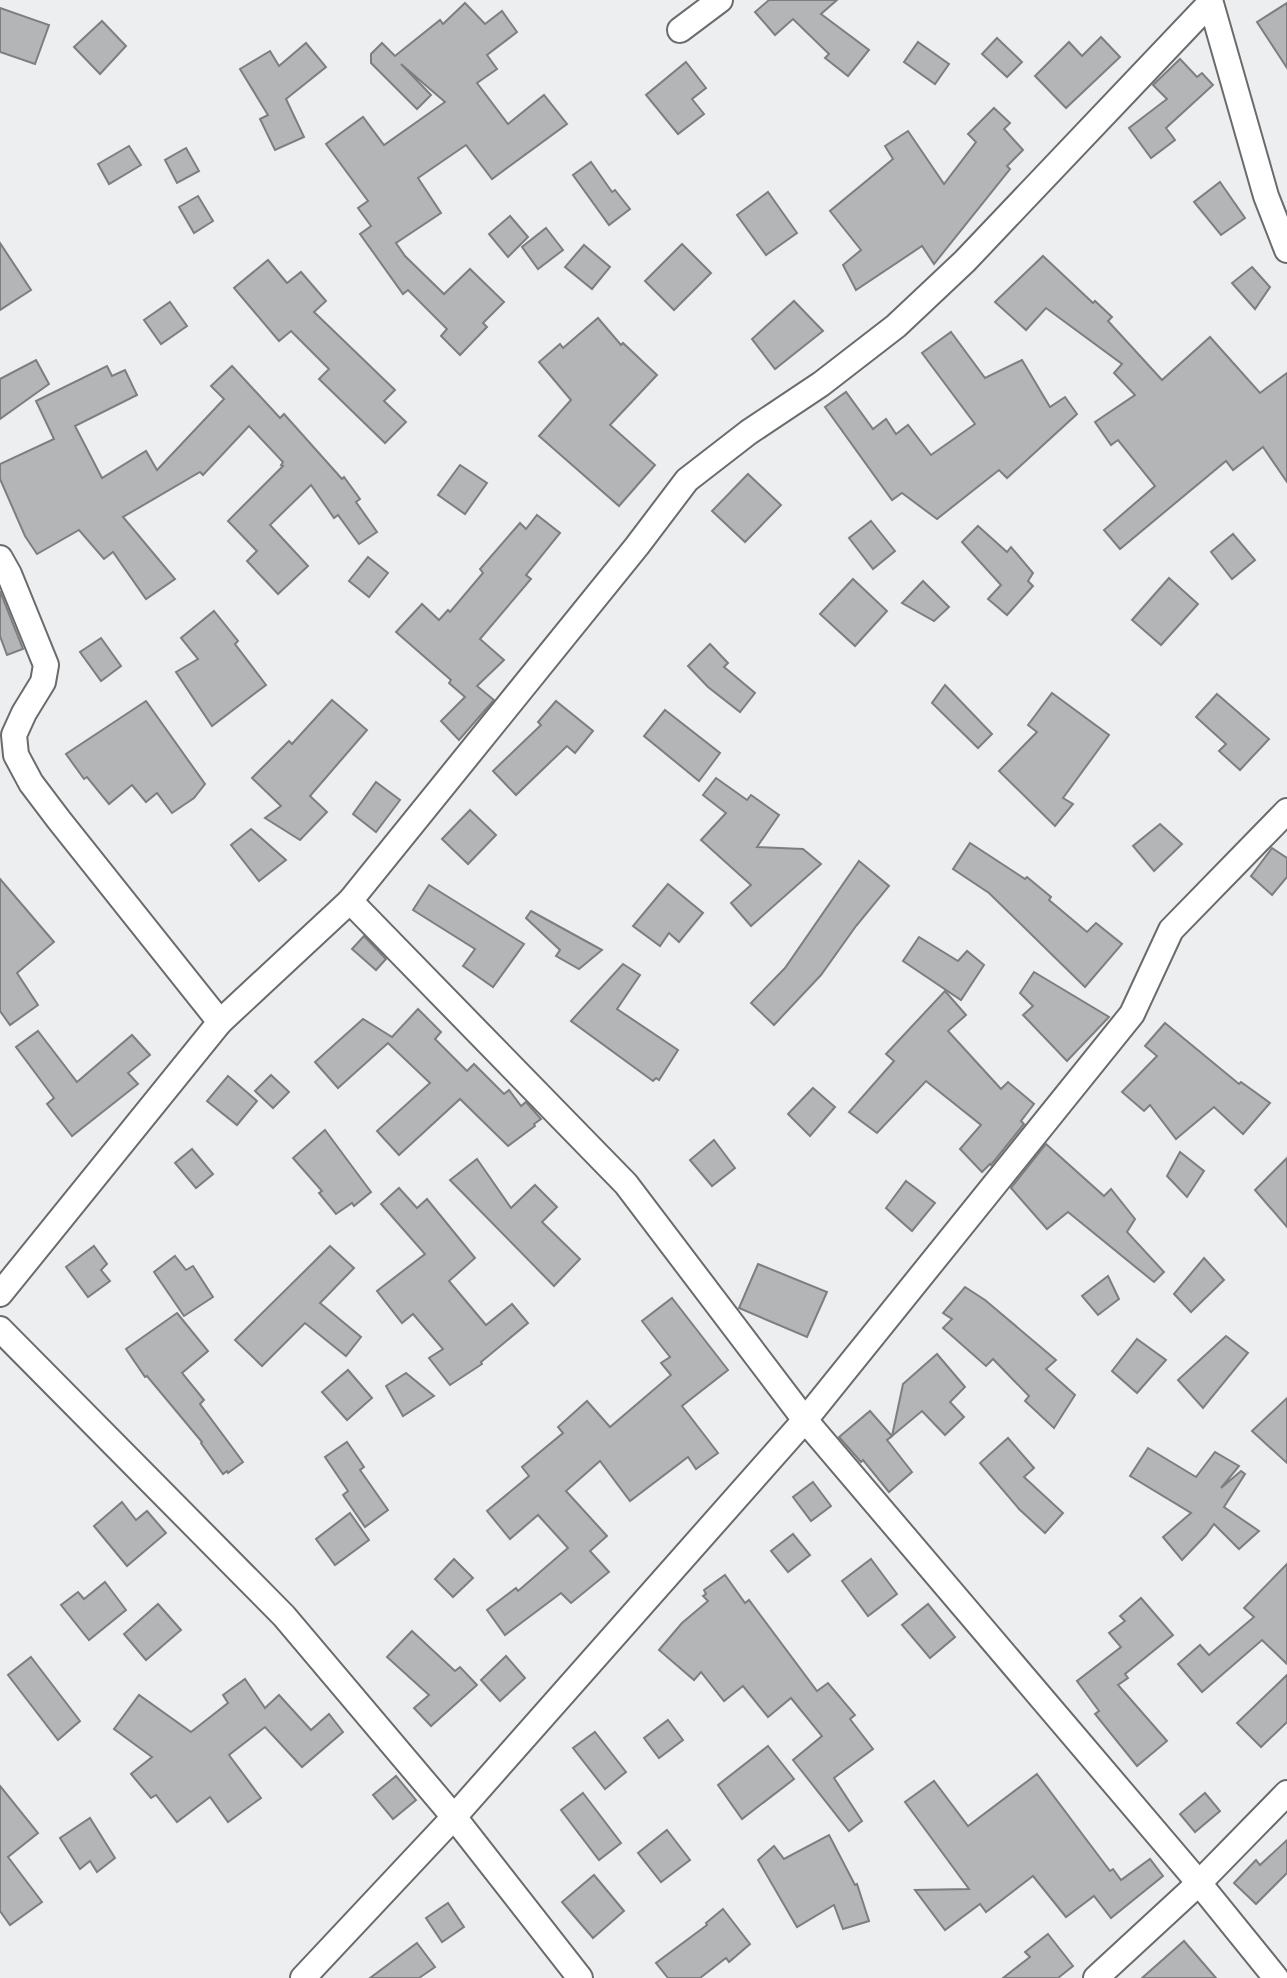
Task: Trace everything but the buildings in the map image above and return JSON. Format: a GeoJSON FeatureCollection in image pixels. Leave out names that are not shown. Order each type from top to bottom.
{"type":"FeatureCollection","features":[{"type":"Feature","properties":{"kind":"street"},"geometry":{"type":"LineString","coordinates":[[680,30],[720,0]]}},
{"type":"Feature","properties":{"kind":"street"},"geometry":{"type":"LineString","coordinates":[[1210,1],[1266,196],[1287,250]]}},
{"type":"Feature","properties":{"kind":"street"},"geometry":{"type":"LineString","coordinates":[[0,1294],[220,1022],[350,901],[637,546],[687,480],[749,432],[821,384],[896,326],[965,261],[1210,1]]}},
{"type":"Feature","properties":{"kind":"street"},"geometry":{"type":"LineString","coordinates":[[0,558],[46,665],[43,682],[14,735],[16,755],[31,783],[59,820],[220,1022]]}},
{"type":"Feature","properties":{"kind":"street"},"geometry":{"type":"LineString","coordinates":[[303,1978],[454,1817],[805,1420],[1132,1014],[1171,930],[1287,811]]}},
{"type":"Feature","properties":{"kind":"street"},"geometry":{"type":"LineString","coordinates":[[350,901],[626,1184],[805,1420],[1199,1883],[1276,1978]]}},
{"type":"Feature","properties":{"kind":"street"},"geometry":{"type":"LineString","coordinates":[[0,1329],[284,1616],[454,1817],[580,1978]]}},
{"type":"Feature","properties":{"kind":"street"},"geometry":{"type":"LineString","coordinates":[[1096,1978],[1199,1883],[1287,1793]]}}]}
